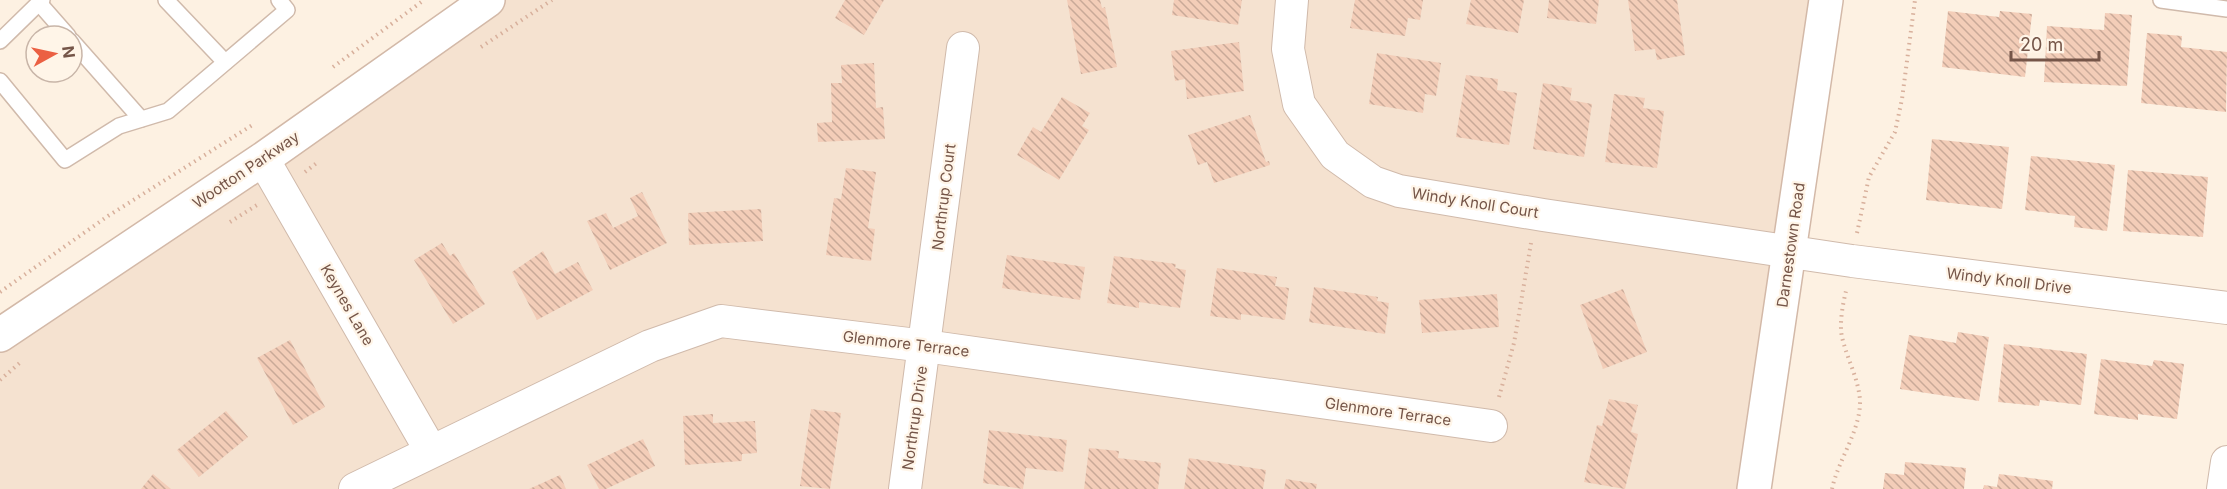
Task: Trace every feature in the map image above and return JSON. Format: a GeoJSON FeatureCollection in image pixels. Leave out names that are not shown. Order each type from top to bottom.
{"type":"FeatureCollection","features":[{"type":"Feature","properties":{"kind":"main road","name":"Wootton Parkway"},"geometry":{"type":"LineString","coordinates":[[0,335],[263,159],[488,0]]}},
{"type":"Feature","properties":{"kind":"main road","name":"Darnestown Road"},"geometry":{"type":"LineString","coordinates":[[1754,489],[1791,251],[1826,0]]}},
{"type":"Feature","properties":{"kind":"street","name":"Windy Knoll Court"},"geometry":{"type":"LineString","coordinates":[[1292,0],[1288,49],[1299,104],[1335,155],[1373,182],[1399,191],[1543,215],[1791,251]]}},
{"type":"Feature","properties":{"kind":"street","name":"Northrup Court"},"geometry":{"type":"LineString","coordinates":[[925,346],[963,48]]}},
{"type":"Feature","properties":{"kind":"street","name":"Keynes Lane"},"geometry":{"type":"LineString","coordinates":[[263,159],[431,451]]}},
{"type":"Feature","properties":{"kind":"street","name":"Windy Knoll Drive"},"geometry":{"type":"LineString","coordinates":[[1791,251],[2227,308]]}},
{"type":"Feature","properties":{"kind":"street","name":"Glenmore Terrace"},"geometry":{"type":"LineString","coordinates":[[355,489],[650,346],[721,321],[925,346],[1491,426]]}},
{"type":"Feature","properties":{"kind":"street","name":"Northrup Drive"},"geometry":{"type":"LineString","coordinates":[[905,489],[925,346]]}},
{"type":"Feature","properties":{"kind":"street"},"geometry":{"type":"LineString","coordinates":[[2223,489],[2227,462]]}},
{"type":"Feature","properties":{"kind":"lane"},"geometry":{"type":"LineString","coordinates":[[166,0],[225,62]]}},
{"type":"Feature","properties":{"kind":"lane"},"geometry":{"type":"LineString","coordinates":[[0,81],[65,160],[119,126],[168,111],[287,10],[279,0]]}},
{"type":"Feature","properties":{"kind":"lane"},"geometry":{"type":"LineString","coordinates":[[2161,0],[2227,9]]}},
{"type":"Feature","properties":{"kind":"lane"},"geometry":{"type":"LineString","coordinates":[[0,41],[40,1],[58,24]]}},
{"type":"Feature","properties":{"kind":"lane"},"geometry":{"type":"LineString","coordinates":[[84,55],[141,119]]}},
{"type":"Feature","properties":{"kind":"path"},"geometry":{"type":"LineString","coordinates":[[332,69],[424,0]]}},
{"type":"Feature","properties":{"kind":"path"},"geometry":{"type":"LineString","coordinates":[[0,292],[108,216],[256,122]]}},
{"type":"Feature","properties":{"kind":"path"},"geometry":{"type":"LineString","coordinates":[[1491,426],[1514,343],[1530,246],[1543,215]]}},
{"type":"Feature","properties":{"kind":"shaded area"},"geometry":{"type":"Polygon","coordinates":[[[488,0],[1826,0],[1754,489],[0,489],[0,335],[488,0]]]}},
{"type":"Feature","properties":{"kind":"building"},"geometry":{"type":"Polygon","coordinates":[[[845,0],[884,0],[864,35],[835,18],[845,0]]]}},
{"type":"Feature","properties":{"kind":"building"},"geometry":{"type":"Polygon","coordinates":[[[1067,0],[1100,0],[1102,8],[1105,7],[1117,67],[1081,74],[1067,0]]]}},
{"type":"Feature","properties":{"kind":"building"},"geometry":{"type":"Polygon","coordinates":[[[1174,0],[1242,0],[1238,25],[1172,15],[1174,0]]]}},
{"type":"Feature","properties":{"kind":"building"},"geometry":{"type":"Polygon","coordinates":[[[1355,0],[1423,0],[1420,20],[1408,18],[1405,36],[1350,28],[1355,0]]]}},
{"type":"Feature","properties":{"kind":"building"},"geometry":{"type":"Polygon","coordinates":[[[1471,0],[1524,0],[1518,33],[1466,24],[1471,0]]]}},
{"type":"Feature","properties":{"kind":"building"},"geometry":{"type":"Polygon","coordinates":[[[1549,0],[1599,0],[1596,24],[1547,18],[1549,0]]]}},
{"type":"Feature","properties":{"kind":"building"},"geometry":{"type":"Polygon","coordinates":[[[1628,0],[1677,0],[1685,55],[1657,60],[1655,49],[1635,51],[1628,0]]]}},
{"type":"Feature","properties":{"kind":"building"},"geometry":{"type":"Polygon","coordinates":[[[1948,11],[1999,17],[2000,11],[2032,14],[2025,77],[1942,67],[1948,11]]]}},
{"type":"Feature","properties":{"kind":"building"},"geometry":{"type":"Polygon","coordinates":[[[2105,13],[2132,15],[2127,86],[2044,82],[2047,26],[2104,30],[2105,13]]]}},
{"type":"Feature","properties":{"kind":"building"},"geometry":{"type":"Polygon","coordinates":[[[2147,33],[2182,36],[2181,47],[2227,52],[2226,112],[2141,103],[2147,33]]]}},
{"type":"Feature","properties":{"kind":"building"},"geometry":{"type":"Polygon","coordinates":[[[1239,42],[1244,91],[1187,99],[1185,79],[1175,81],[1171,51],[1239,42]]]}},
{"type":"Feature","properties":{"kind":"building"},"geometry":{"type":"Polygon","coordinates":[[[1377,53],[1441,63],[1436,96],[1425,94],[1423,113],[1369,104],[1377,53]]]}},
{"type":"Feature","properties":{"kind":"building"},"geometry":{"type":"Polygon","coordinates":[[[874,63],[876,108],[883,107],[885,139],[818,142],[817,123],[832,122],[831,83],[842,83],[841,65],[874,63]]]}},
{"type":"Feature","properties":{"kind":"building"},"geometry":{"type":"Polygon","coordinates":[[[1466,75],[1498,79],[1497,90],[1517,93],[1509,145],[1456,137],[1466,75]]]}},
{"type":"Feature","properties":{"kind":"building"},"geometry":{"type":"Polygon","coordinates":[[[1543,83],[1572,88],[1570,100],[1592,104],[1584,157],[1533,149],[1543,83]]]}},
{"type":"Feature","properties":{"kind":"building"},"geometry":{"type":"Polygon","coordinates":[[[1614,94],[1645,98],[1643,108],[1664,111],[1657,168],[1605,162],[1614,94]]]}},
{"type":"Feature","properties":{"kind":"building"},"geometry":{"type":"Polygon","coordinates":[[[1062,97],[1090,113],[1082,126],[1089,130],[1059,180],[1017,155],[1033,127],[1041,132],[1062,97]]]}},
{"type":"Feature","properties":{"kind":"building"},"geometry":{"type":"Polygon","coordinates":[[[1250,115],[1266,162],[1269,161],[1270,165],[1214,183],[1207,162],[1198,165],[1188,135],[1250,115]]]}},
{"type":"Feature","properties":{"kind":"building"},"geometry":{"type":"Polygon","coordinates":[[[1932,139],[2009,147],[2002,209],[1926,200],[1932,139]]]}},
{"type":"Feature","properties":{"kind":"building"},"geometry":{"type":"Polygon","coordinates":[[[2031,156],[2115,165],[2107,231],[2074,227],[2075,216],[2025,210],[2031,156]]]}},
{"type":"Feature","properties":{"kind":"building"},"geometry":{"type":"Polygon","coordinates":[[[846,168],[876,172],[868,228],[875,229],[871,261],[826,255],[834,198],[841,199],[846,168]]]}},
{"type":"Feature","properties":{"kind":"building"},"geometry":{"type":"Polygon","coordinates":[[[2128,170],[2208,177],[2203,237],[2123,231],[2128,170]]]}},
{"type":"Feature","properties":{"kind":"building"},"geometry":{"type":"Polygon","coordinates":[[[642,192],[667,243],[610,270],[587,221],[606,213],[613,228],[638,216],[630,198],[642,192]]]}},
{"type":"Feature","properties":{"kind":"building"},"geometry":{"type":"Polygon","coordinates":[[[761,209],[763,241],[689,245],[688,213],[761,209]]]}},
{"type":"Feature","properties":{"kind":"building"},"geometry":{"type":"Polygon","coordinates":[[[442,243],[450,256],[454,253],[485,304],[453,324],[414,260],[442,243]]]}},
{"type":"Feature","properties":{"kind":"building"},"geometry":{"type":"Polygon","coordinates":[[[543,251],[555,274],[578,262],[593,290],[537,320],[512,272],[543,251]]]}},
{"type":"Feature","properties":{"kind":"building"},"geometry":{"type":"Polygon","coordinates":[[[1007,255],[1085,267],[1080,300],[1002,288],[1007,255]]]}},
{"type":"Feature","properties":{"kind":"building"},"geometry":{"type":"Polygon","coordinates":[[[1114,256],[1176,264],[1175,268],[1186,270],[1180,308],[1139,302],[1139,308],[1107,303],[1114,256]]]}},
{"type":"Feature","properties":{"kind":"building"},"geometry":{"type":"Polygon","coordinates":[[[1217,268],[1277,277],[1275,286],[1289,288],[1285,320],[1241,314],[1241,320],[1210,316],[1217,268]]]}},
{"type":"Feature","properties":{"kind":"building"},"geometry":{"type":"Polygon","coordinates":[[[1314,287],[1378,297],[1377,301],[1389,303],[1385,334],[1309,322],[1314,287]]]}},
{"type":"Feature","properties":{"kind":"building"},"geometry":{"type":"Polygon","coordinates":[[[1623,289],[1647,352],[1603,369],[1580,305],[1623,289]]]}},
{"type":"Feature","properties":{"kind":"building"},"geometry":{"type":"Polygon","coordinates":[[[1497,294],[1499,327],[1422,333],[1419,300],[1497,294]]]}},
{"type":"Feature","properties":{"kind":"building"},"geometry":{"type":"Polygon","coordinates":[[[1958,332],[1989,337],[1979,401],[1900,389],[1909,335],[1956,343],[1958,332]]]}},
{"type":"Feature","properties":{"kind":"building"},"geometry":{"type":"Polygon","coordinates":[[[290,340],[325,407],[293,425],[257,358],[290,340]]]}},
{"type":"Feature","properties":{"kind":"building"},"geometry":{"type":"Polygon","coordinates":[[[2004,344],[2087,354],[2081,405],[2040,400],[2039,406],[1998,402],[2004,344]]]}},
{"type":"Feature","properties":{"kind":"building"},"geometry":{"type":"Polygon","coordinates":[[[2101,359],[2152,366],[2154,360],[2184,364],[2177,419],[2138,414],[2138,420],[2094,414],[2101,359]]]}},
{"type":"Feature","properties":{"kind":"building"},"geometry":{"type":"Polygon","coordinates":[[[1609,399],[1638,405],[1631,432],[1638,434],[1625,489],[1584,482],[1597,425],[1602,426],[1609,399]]]}},
{"type":"Feature","properties":{"kind":"building"},"geometry":{"type":"Polygon","coordinates":[[[811,409],[841,413],[830,489],[800,486],[811,409]]]}},
{"type":"Feature","properties":{"kind":"building"},"geometry":{"type":"Polygon","coordinates":[[[226,411],[248,437],[199,477],[177,450],[226,411]]]}},
{"type":"Feature","properties":{"kind":"building"},"geometry":{"type":"Polygon","coordinates":[[[713,414],[713,423],[755,421],[757,453],[742,454],[742,461],[685,465],[683,416],[713,414]]]}},
{"type":"Feature","properties":{"kind":"building"},"geometry":{"type":"Polygon","coordinates":[[[989,430],[1067,440],[1063,472],[1026,468],[1023,489],[983,483],[989,430]]]}},
{"type":"Feature","properties":{"kind":"building"},"geometry":{"type":"Polygon","coordinates":[[[643,439],[655,466],[606,489],[599,489],[587,465],[643,439]]]}},
{"type":"Feature","properties":{"kind":"building"},"geometry":{"type":"Polygon","coordinates":[[[1089,448],[1119,451],[1118,458],[1161,463],[1158,489],[1084,489],[1089,448]]]}},
{"type":"Feature","properties":{"kind":"building"},"geometry":{"type":"Polygon","coordinates":[[[1189,458],[1266,470],[1263,489],[1184,489],[1189,458]]]}},
{"type":"Feature","properties":{"kind":"building"},"geometry":{"type":"Polygon","coordinates":[[[1905,462],[1966,468],[1964,489],[1883,489],[1885,473],[1904,475],[1905,462]]]}},
{"type":"Feature","properties":{"kind":"building"},"geometry":{"type":"Polygon","coordinates":[[[153,474],[171,489],[141,489],[153,474]]]}},
{"type":"Feature","properties":{"kind":"building"},"geometry":{"type":"Polygon","coordinates":[[[1999,474],[2053,481],[2052,489],[1983,489],[1984,485],[1997,487],[1999,474]]]}},
{"type":"Feature","properties":{"kind":"building"},"geometry":{"type":"Polygon","coordinates":[[[560,475],[566,489],[529,489],[560,475]]]}},
{"type":"Feature","properties":{"kind":"building"},"geometry":{"type":"Polygon","coordinates":[[[1286,479],[1317,484],[1316,489],[1284,489],[1286,479]]]}}]}
